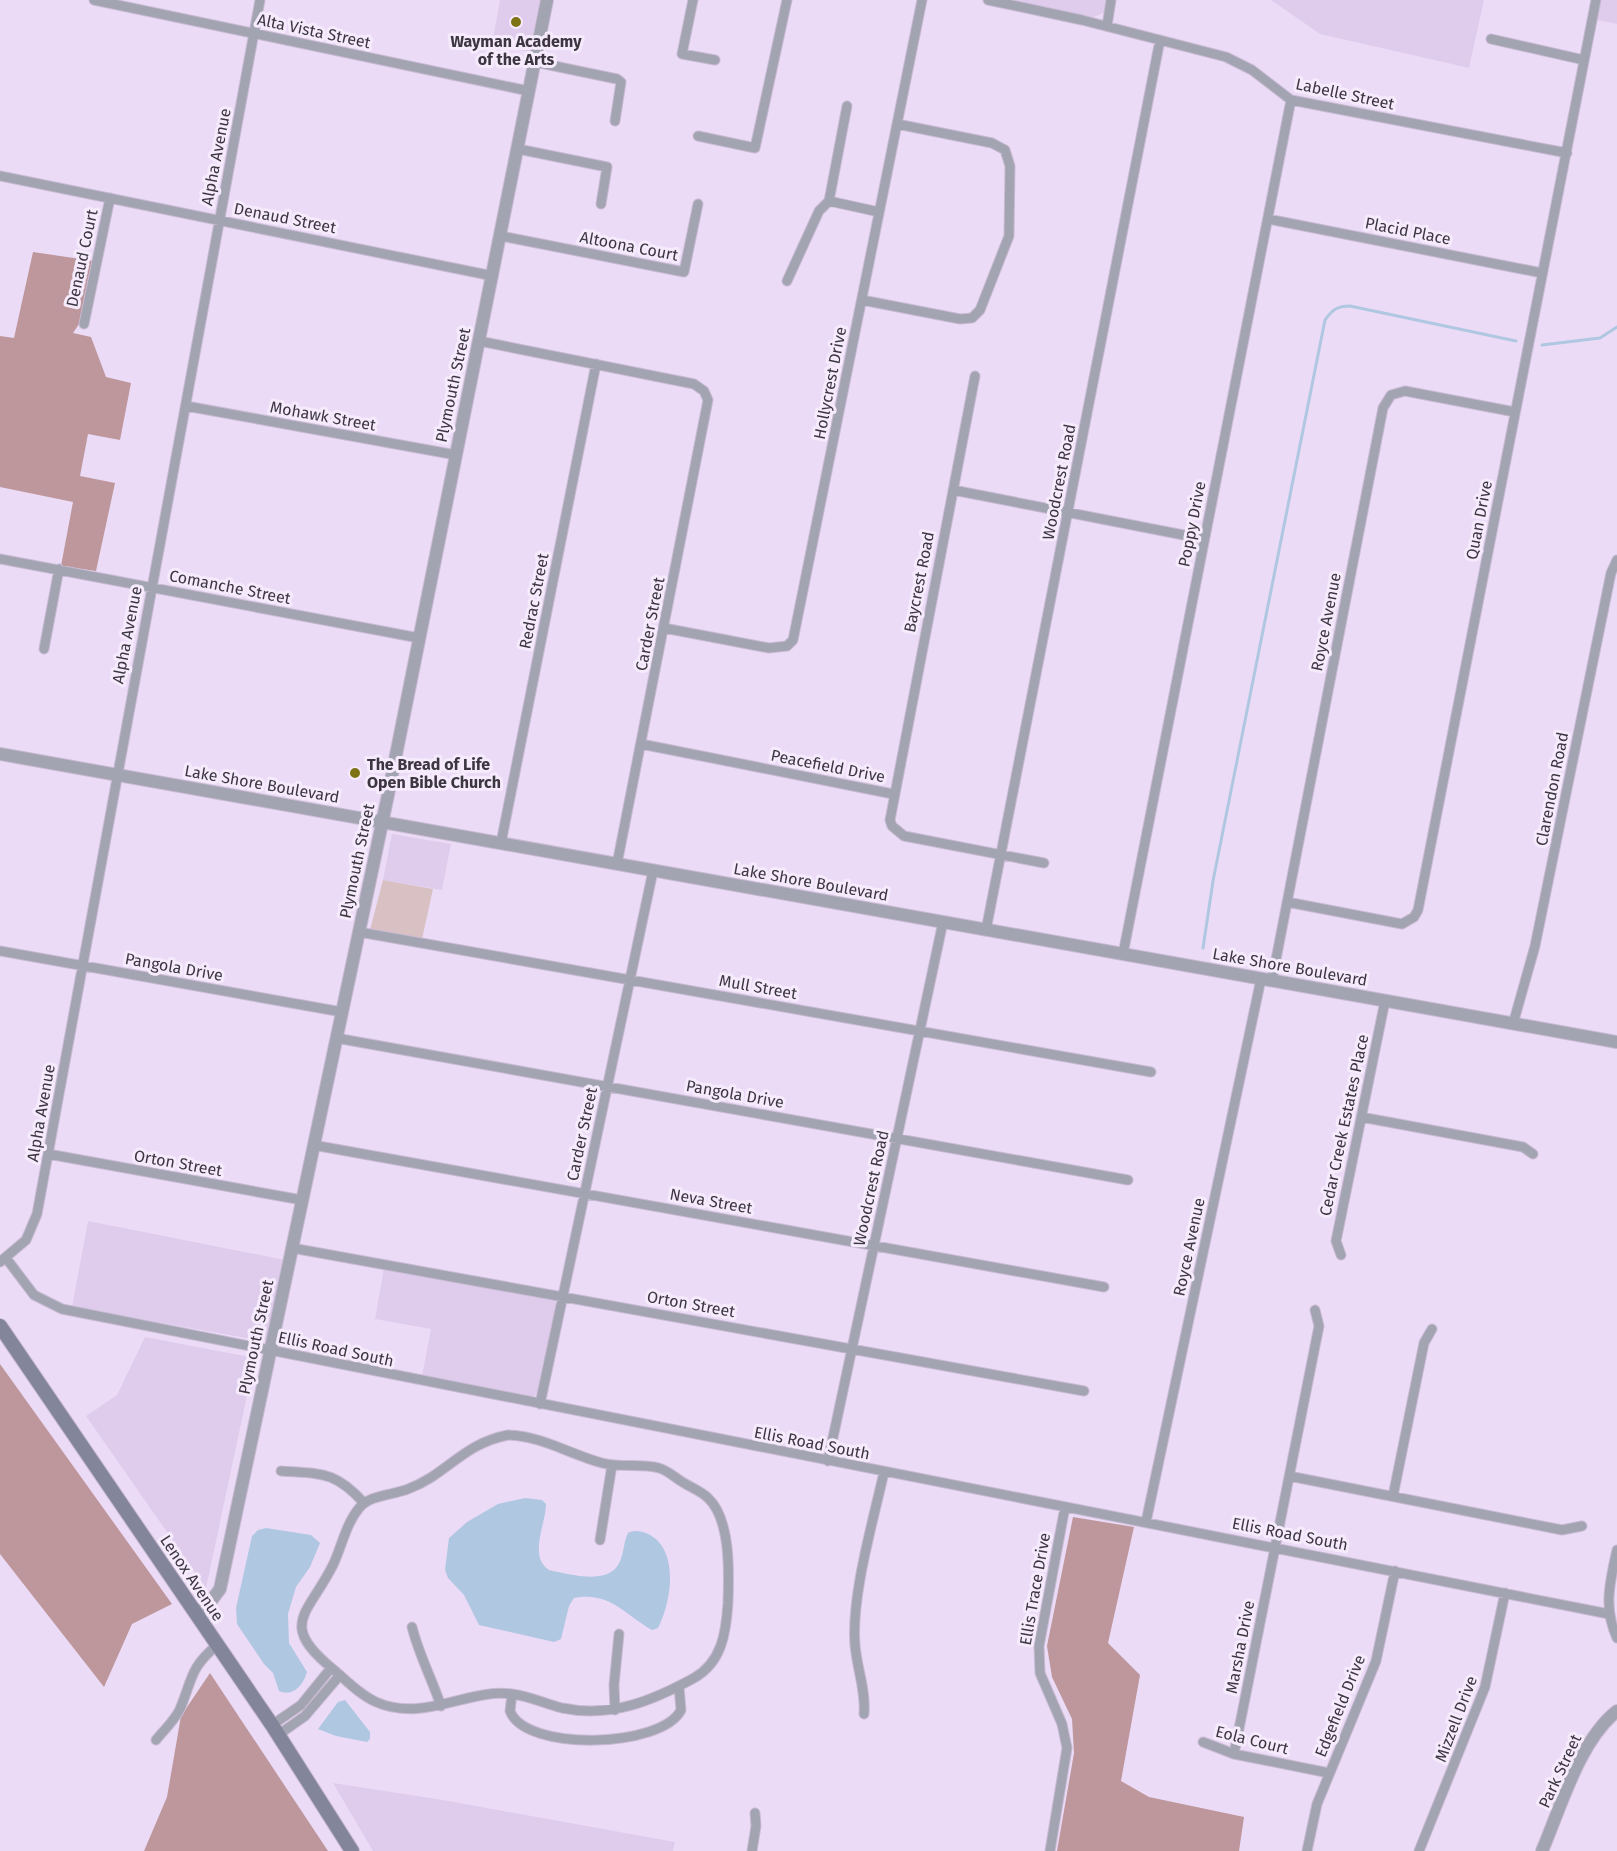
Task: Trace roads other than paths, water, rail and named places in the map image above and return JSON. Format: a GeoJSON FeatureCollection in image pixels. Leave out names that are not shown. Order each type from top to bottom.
{"type":"FeatureCollection","features":[{"type":"Feature","properties":{"kind":"main road","name":"Lenox Avenue"},"geometry":{"type":"LineString","coordinates":[[0,1326],[275,1730],[352,1851]]}},
{"type":"Feature","properties":{"kind":"street","name":"Alta Vista Street"},"geometry":{"type":"LineString","coordinates":[[93,0],[529,91]]}},
{"type":"Feature","properties":{"kind":"street","name":"Alpha Avenue"},"geometry":{"type":"LineString","coordinates":[[3,1260],[26,1240],[34,1224],[261,0]]}},
{"type":"Feature","properties":{"kind":"street","name":"Plymouth Street"},"geometry":{"type":"LineString","coordinates":[[196,1613],[211,1601],[220,1589],[383,823],[548,0]]}},
{"type":"Feature","properties":{"kind":"street"},"geometry":{"type":"LineString","coordinates":[[693,0],[682,54],[715,60]]}},
{"type":"Feature","properties":{"kind":"street"},"geometry":{"type":"LineString","coordinates":[[698,136],[755,148],[787,0]]}},
{"type":"Feature","properties":{"kind":"street","name":"Hollycrest Drive"},"geometry":{"type":"LineString","coordinates":[[664,628],[769,648],[787,646],[794,640],[922,0]]}},
{"type":"Feature","properties":{"kind":"street","name":"Labelle Street"},"geometry":{"type":"LineString","coordinates":[[988,0],[1107,26],[1226,57],[1252,70],[1291,100],[1566,153]]}},
{"type":"Feature","properties":{"kind":"street"},"geometry":{"type":"LineString","coordinates":[[1107,26],[1111,0]]}},
{"type":"Feature","properties":{"kind":"street","name":"Quan Drive"},"geometry":{"type":"LineString","coordinates":[[1287,902],[1402,924],[1414,917],[1418,910],[1596,0]]}},
{"type":"Feature","properties":{"kind":"street"},"geometry":{"type":"LineString","coordinates":[[1491,39],[1584,60]]}},
{"type":"Feature","properties":{"kind":"street","name":"Woodcrest Road"},"geometry":{"type":"LineString","coordinates":[[986,930],[1160,40]]}},
{"type":"Feature","properties":{"kind":"street"},"geometry":{"type":"LineString","coordinates":[[535,62],[617,79],[621,82],[615,122]]}},
{"type":"Feature","properties":{"kind":"street","name":"Poppy Drive"},"geometry":{"type":"LineString","coordinates":[[1123,954],[1291,100]]}},
{"type":"Feature","properties":{"kind":"street"},"geometry":{"type":"LineString","coordinates":[[787,281],[819,211],[829,201],[847,106]]}},
{"type":"Feature","properties":{"kind":"street"},"geometry":{"type":"LineString","coordinates":[[862,300],[960,319],[972,318],[980,310],[1009,236],[1010,166],[1005,150],[992,143],[897,124]]}},
{"type":"Feature","properties":{"kind":"street"},"geometry":{"type":"LineString","coordinates":[[518,149],[607,167],[601,204]]}},
{"type":"Feature","properties":{"kind":"street","name":"Denaud Street"},"geometry":{"type":"LineString","coordinates":[[0,176],[493,276]]}},
{"type":"Feature","properties":{"kind":"street","name":"Denaud Court"},"geometry":{"type":"LineString","coordinates":[[84,324],[110,198]]}},
{"type":"Feature","properties":{"kind":"street"},"geometry":{"type":"LineString","coordinates":[[829,201],[879,212]]}},
{"type":"Feature","properties":{"kind":"street","name":"Altoona Court"},"geometry":{"type":"LineString","coordinates":[[501,236],[684,272],[698,204]]}},
{"type":"Feature","properties":{"kind":"street","name":"Placid Place"},"geometry":{"type":"LineString","coordinates":[[1268,219],[1542,273]]}},
{"type":"Feature","properties":{"kind":"street"},"geometry":{"type":"LineString","coordinates":[[479,341],[596,364]]}},
{"type":"Feature","properties":{"kind":"street","name":"Carder Street"},"geometry":{"type":"LineString","coordinates":[[596,364],[694,384],[704,391],[708,409],[617,864]]}},
{"type":"Feature","properties":{"kind":"street","name":"Redrac Street"},"geometry":{"type":"LineString","coordinates":[[501,843],[596,364]]}},
{"type":"Feature","properties":{"kind":"street","name":"Baycrest Road"},"geometry":{"type":"LineString","coordinates":[[893,794],[975,376]]}},
{"type":"Feature","properties":{"kind":"street","name":"Royce Avenue"},"geometry":{"type":"LineString","coordinates":[[1146,1522],[1266,979],[1287,902],[1386,401],[1397,392],[1405,391],[1515,412]]}},
{"type":"Feature","properties":{"kind":"street","name":"Mohawk Street"},"geometry":{"type":"LineString","coordinates":[[186,406],[456,455]]}},
{"type":"Feature","properties":{"kind":"street"},"geometry":{"type":"LineString","coordinates":[[953,490],[1204,539]]}},
{"type":"Feature","properties":{"kind":"street","name":"Comanche Street"},"geometry":{"type":"LineString","coordinates":[[0,559],[419,638]]}},
{"type":"Feature","properties":{"kind":"street","name":"Clarendon Road"},"geometry":{"type":"LineString","coordinates":[[1513,1024],[1535,946],[1611,573],[1617,560]]}},
{"type":"Feature","properties":{"kind":"street"},"geometry":{"type":"LineString","coordinates":[[44,649],[59,569]]}},
{"type":"Feature","properties":{"kind":"street","name":"Peacefield Drive"},"geometry":{"type":"LineString","coordinates":[[641,744],[893,794],[890,820],[897,832],[1044,863]]}},
{"type":"Feature","properties":{"kind":"street","name":"Lake Shore Boulevard"},"geometry":{"type":"LineString","coordinates":[[0,754],[1617,1042]]}},
{"type":"Feature","properties":{"kind":"street","name":"Carder Street"},"geometry":{"type":"LineString","coordinates":[[540,1404],[653,871]]}},
{"type":"Feature","properties":{"kind":"street","name":"Woodcrest Road"},"geometry":{"type":"LineString","coordinates":[[828,1461],[943,922]]}},
{"type":"Feature","properties":{"kind":"street","name":"Mull Street"},"geometry":{"type":"LineString","coordinates":[[359,932],[1151,1072]]}},
{"type":"Feature","properties":{"kind":"street","name":"Pangola Drive"},"geometry":{"type":"LineString","coordinates":[[0,951],[342,1012]]}},
{"type":"Feature","properties":{"kind":"street","name":"Cedar Creek Estates Place"},"geometry":{"type":"LineString","coordinates":[[1341,1255],[1336,1241],[1385,1001]]}},
{"type":"Feature","properties":{"kind":"street","name":"Pangola Drive"},"geometry":{"type":"LineString","coordinates":[[336,1038],[1128,1180]]}},
{"type":"Feature","properties":{"kind":"street"},"geometry":{"type":"LineString","coordinates":[[1361,1117],[1523,1147],[1533,1154]]}},
{"type":"Feature","properties":{"kind":"street","name":"Neva Street"},"geometry":{"type":"LineString","coordinates":[[313,1145],[1104,1287]]}},
{"type":"Feature","properties":{"kind":"street","name":"Orton Street"},"geometry":{"type":"LineString","coordinates":[[48,1154],[302,1200]]}},
{"type":"Feature","properties":{"kind":"street","name":"Orton Street"},"geometry":{"type":"LineString","coordinates":[[292,1248],[1084,1391]]}},
{"type":"Feature","properties":{"kind":"street","name":"Ellis Road South"},"geometry":{"type":"LineString","coordinates":[[3,1260],[34,1295],[50,1306],[884,1472],[1275,1546],[1609,1614]]}},
{"type":"Feature","properties":{"kind":"street","name":"Marsha Drive"},"geometry":{"type":"LineString","coordinates":[[1234,1754],[1319,1326],[1315,1310]]}},
{"type":"Feature","properties":{"kind":"street"},"geometry":{"type":"LineString","coordinates":[[1393,1496],[1424,1343],[1432,1329]]}},
{"type":"Feature","properties":{"kind":"street"},"geometry":{"type":"LineString","coordinates":[[508,1435],[542,1440],[612,1465],[656,1467],[668,1472],[708,1497],[716,1506],[722,1520],[729,1581],[724,1636],[714,1662],[704,1672],[679,1687],[633,1707],[615,1710],[584,1711],[562,1708],[512,1694],[493,1694],[441,1706],[415,1708],[377,1702],[331,1668],[308,1647],[303,1637],[303,1618],[310,1600],[330,1571],[349,1525],[364,1503],[420,1484],[474,1445],[508,1435]]}},
{"type":"Feature","properties":{"kind":"street"},"geometry":{"type":"LineString","coordinates":[[600,1540],[612,1465]]}},
{"type":"Feature","properties":{"kind":"street"},"geometry":{"type":"LineString","coordinates":[[281,1471],[322,1474],[338,1479],[364,1503]]}},
{"type":"Feature","properties":{"kind":"street"},"geometry":{"type":"LineString","coordinates":[[864,1714],[865,1698],[855,1645],[859,1585],[884,1472]]}},
{"type":"Feature","properties":{"kind":"street"},"geometry":{"type":"LineString","coordinates":[[1289,1476],[1562,1530],[1582,1526]]}},
{"type":"Feature","properties":{"kind":"street","name":"Ellis Trace Drive"},"geometry":{"type":"LineString","coordinates":[[1050,1851],[1067,1749],[1062,1724],[1040,1673],[1039,1646],[1065,1507]]}},
{"type":"Feature","properties":{"kind":"street"},"geometry":{"type":"LineString","coordinates":[[1617,1550],[1609,1589],[1609,1614],[1617,1638]]}},
{"type":"Feature","properties":{"kind":"street","name":"Edgefield Drive"},"geometry":{"type":"LineString","coordinates":[[1306,1851],[1317,1804],[1376,1661],[1395,1571]]}},
{"type":"Feature","properties":{"kind":"street","name":"Mizzell Drive"},"geometry":{"type":"LineString","coordinates":[[1419,1851],[1485,1687],[1505,1593]]}},
{"type":"Feature","properties":{"kind":"street"},"geometry":{"type":"LineString","coordinates":[[412,1627],[420,1657],[432,1678],[441,1706]]}},
{"type":"Feature","properties":{"kind":"street"},"geometry":{"type":"LineString","coordinates":[[615,1710],[614,1685],[619,1634]]}},
{"type":"Feature","properties":{"kind":"street"},"geometry":{"type":"LineString","coordinates":[[156,1740],[179,1711],[191,1673],[200,1660],[218,1645]]}},
{"type":"Feature","properties":{"kind":"street"},"geometry":{"type":"LineString","coordinates":[[275,1730],[301,1705],[331,1668]]}},
{"type":"Feature","properties":{"kind":"street"},"geometry":{"type":"LineString","coordinates":[[275,1730],[305,1716],[340,1675]]}},
{"type":"Feature","properties":{"kind":"street"},"geometry":{"type":"LineString","coordinates":[[512,1694],[510,1711],[523,1726],[569,1738],[609,1740],[650,1732],[672,1721],[681,1710],[679,1687]]}},
{"type":"Feature","properties":{"kind":"street","name":"Park Street"},"geometry":{"type":"LineString","coordinates":[[1542,1851],[1589,1744],[1602,1725],[1617,1711]]}},
{"type":"Feature","properties":{"kind":"street","name":"Eola Court"},"geometry":{"type":"LineString","coordinates":[[1203,1742],[1234,1754],[1329,1773]]}},
{"type":"Feature","properties":{"kind":"street"},"geometry":{"type":"LineString","coordinates":[[752,1851],[756,1826],[755,1813]]}},
{"type":"Feature","properties":{"kind":"water"},"geometry":{"type":"Polygon","coordinates":[[[525,1498],[542,1500],[546,1504],[539,1548],[543,1564],[549,1570],[586,1576],[605,1575],[618,1565],[628,1533],[642,1532],[657,1540],[664,1550],[670,1576],[667,1604],[658,1628],[652,1630],[607,1601],[587,1597],[574,1598],[569,1606],[561,1639],[554,1642],[479,1625],[464,1595],[448,1578],[445,1570],[449,1538],[467,1522],[498,1504],[525,1498]]]}},
{"type":"Feature","properties":{"kind":"water"},"geometry":{"type":"Polygon","coordinates":[[[266,1528],[311,1535],[320,1543],[310,1567],[296,1587],[288,1614],[289,1643],[307,1672],[300,1686],[289,1693],[279,1691],[273,1673],[264,1664],[237,1624],[236,1608],[252,1536],[258,1530],[266,1528]]]}},
{"type":"Feature","properties":{"kind":"water"},"geometry":{"type":"Polygon","coordinates":[[[345,1700],[370,1732],[370,1739],[367,1742],[336,1736],[318,1729],[338,1702],[345,1700]]]}},
{"type":"Feature","properties":{"kind":"waterway"},"geometry":{"type":"LineString","coordinates":[[1203,948],[1213,881],[1325,320],[1335,309],[1350,306],[1516,341]]}},
{"type":"Feature","properties":{"kind":"waterway"},"geometry":{"type":"LineString","coordinates":[[1542,345],[1600,338],[1617,327]]}},
{"type":"Feature","properties":{"kind":"place","name":"Wayman Academy of the Arts"},"geometry":{"type":"Point","coordinates":[516,22]}},
{"type":"Feature","properties":{"kind":"place","name":"The Bread of Life Open Bible Church"},"geometry":{"type":"Point","coordinates":[355,773]}}]}
